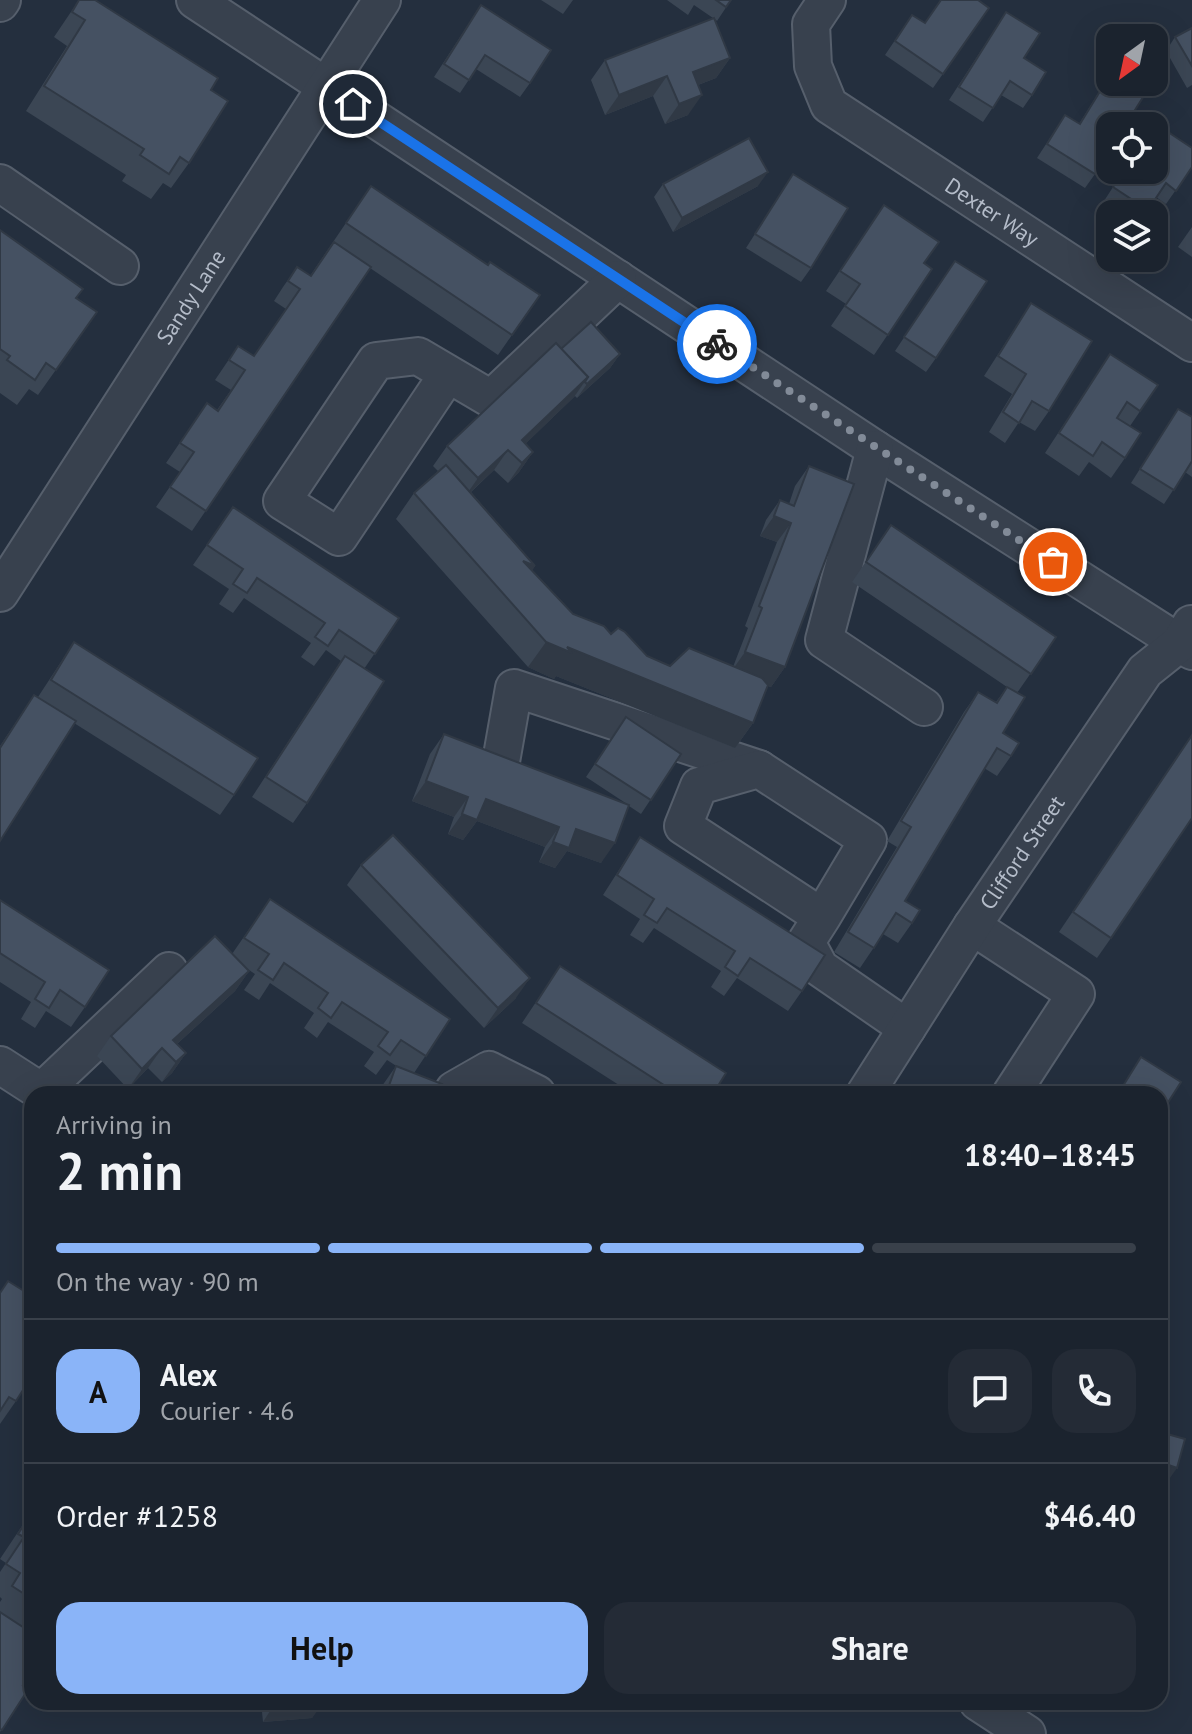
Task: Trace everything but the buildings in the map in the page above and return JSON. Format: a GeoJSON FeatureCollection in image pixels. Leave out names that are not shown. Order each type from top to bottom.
{"type":"FeatureCollection","features":[{"type":"Feature","properties":{"kind":"street"},"geometry":{"type":"LineString","coordinates":[[195,0],[875,449],[1188,639]]}},
{"type":"Feature","properties":{"kind":"street","name":"Sandy Lane"},"geometry":{"type":"LineString","coordinates":[[0,593],[382,0]]}},
{"type":"Feature","properties":{"kind":"street","name":"Dexter Way"},"geometry":{"type":"LineString","coordinates":[[827,0],[811,24],[813,66],[829,105],[1192,343]]}},
{"type":"Feature","properties":{"kind":"street"},"geometry":{"type":"LineString","coordinates":[[0,183],[120,266]]}},
{"type":"Feature","properties":{"kind":"street"},"geometry":{"type":"LineString","coordinates":[[448,374],[339,537],[282,501],[376,361],[418,356],[491,399],[618,279]]}},
{"type":"Feature","properties":{"kind":"street"},"geometry":{"type":"LineString","coordinates":[[875,449],[824,640],[924,707]]}},
{"type":"Feature","properties":{"kind":"street","name":"Clifford Street"},"geometry":{"type":"LineString","coordinates":[[870,1086],[972,926],[1145,671],[1188,639]]}},
{"type":"Feature","properties":{"kind":"street"},"geometry":{"type":"LineString","coordinates":[[499,773],[514,688],[759,769],[868,840],[806,942],[820,968],[907,1028]]}},
{"type":"Feature","properties":{"kind":"street"},"geometry":{"type":"LineString","coordinates":[[759,769],[699,786],[683,826],[822,917]]}},
{"type":"Feature","properties":{"kind":"street"},"geometry":{"type":"LineString","coordinates":[[972,926],[1076,994],[1016,1086]]}},
{"type":"Feature","properties":{"kind":"street"},"geometry":{"type":"LineString","coordinates":[[50,1086],[169,971]]}},
{"type":"Feature","properties":{"kind":"street"},"geometry":{"type":"LineString","coordinates":[[0,1065],[32,1086]]}},
{"type":"Feature","properties":{"kind":"street"},"geometry":{"type":"LineString","coordinates":[[461,1086],[489,1070],[521,1086]]}},
{"type":"Feature","properties":{"kind":"street"},"geometry":{"type":"LineString","coordinates":[[990,1710],[1027,1734]]}},
{"type":"Feature","properties":{"kind":"way so far"},"geometry":{"type":"LineString","coordinates":[[717,344],[1053,562]]}},
{"type":"Feature","properties":{"kind":"route"},"geometry":{"type":"LineString","coordinates":[[353,104],[717,344]]}}]}
